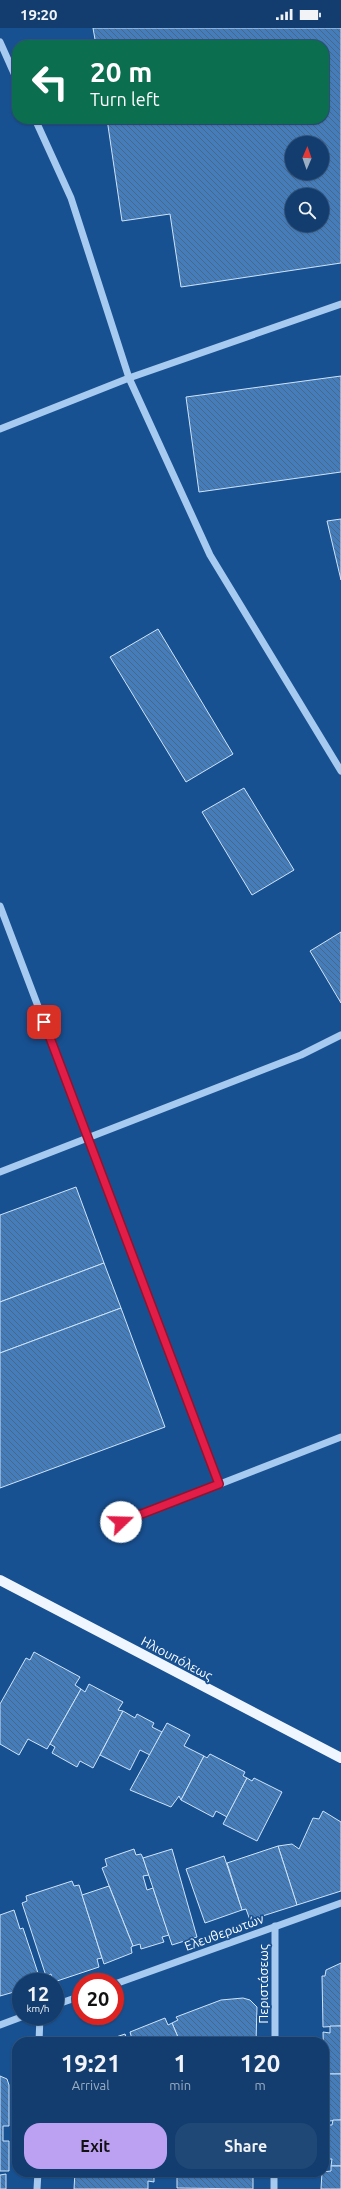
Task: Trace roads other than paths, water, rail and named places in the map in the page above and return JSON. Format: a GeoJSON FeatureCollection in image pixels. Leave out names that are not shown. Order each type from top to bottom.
{"type":"FeatureCollection","features":[{"type":"Feature","properties":{"kind":"main road","name":"Ηλιουπόλεως"},"geometry":{"type":"LineString","coordinates":[[0,1580],[341,1758]]}},
{"type":"Feature","properties":{"kind":"street"},"geometry":{"type":"LineString","coordinates":[[0,42],[12,69]]}},
{"type":"Feature","properties":{"kind":"street"},"geometry":{"type":"LineString","coordinates":[[37,124],[71,198],[129,378],[210,555],[338,759],[341,771]]}},
{"type":"Feature","properties":{"kind":"street"},"geometry":{"type":"LineString","coordinates":[[0,429],[129,378],[341,304]]}},
{"type":"Feature","properties":{"kind":"street"},"geometry":{"type":"LineString","coordinates":[[0,906],[219,1484]]}},
{"type":"Feature","properties":{"kind":"street"},"geometry":{"type":"LineString","coordinates":[[0,1172],[301,1055],[341,1035]]}},
{"type":"Feature","properties":{"kind":"street"},"geometry":{"type":"LineString","coordinates":[[107,1528],[341,1437]]}},
{"type":"Feature","properties":{"kind":"street","name":"Ελευθερωτών"},"geometry":{"type":"LineString","coordinates":[[124,1981],[341,1903]]}},
{"type":"Feature","properties":{"kind":"street","name":"Περιστάσεως"},"geometry":{"type":"LineString","coordinates":[[275,1926],[275,2037]]}},
{"type":"Feature","properties":{"kind":"street"},"geometry":{"type":"LineString","coordinates":[[0,2025],[12,2020]]}},
{"type":"Feature","properties":{"kind":"street"},"geometry":{"type":"LineString","coordinates":[[40,2025],[40,2037]]}},
{"type":"Feature","properties":{"kind":"street"},"geometry":{"type":"LineString","coordinates":[[37,2189],[38,2177]]}},
{"type":"Feature","properties":{"kind":"street"},"geometry":{"type":"LineString","coordinates":[[274,2177],[274,2189]]}}]}
